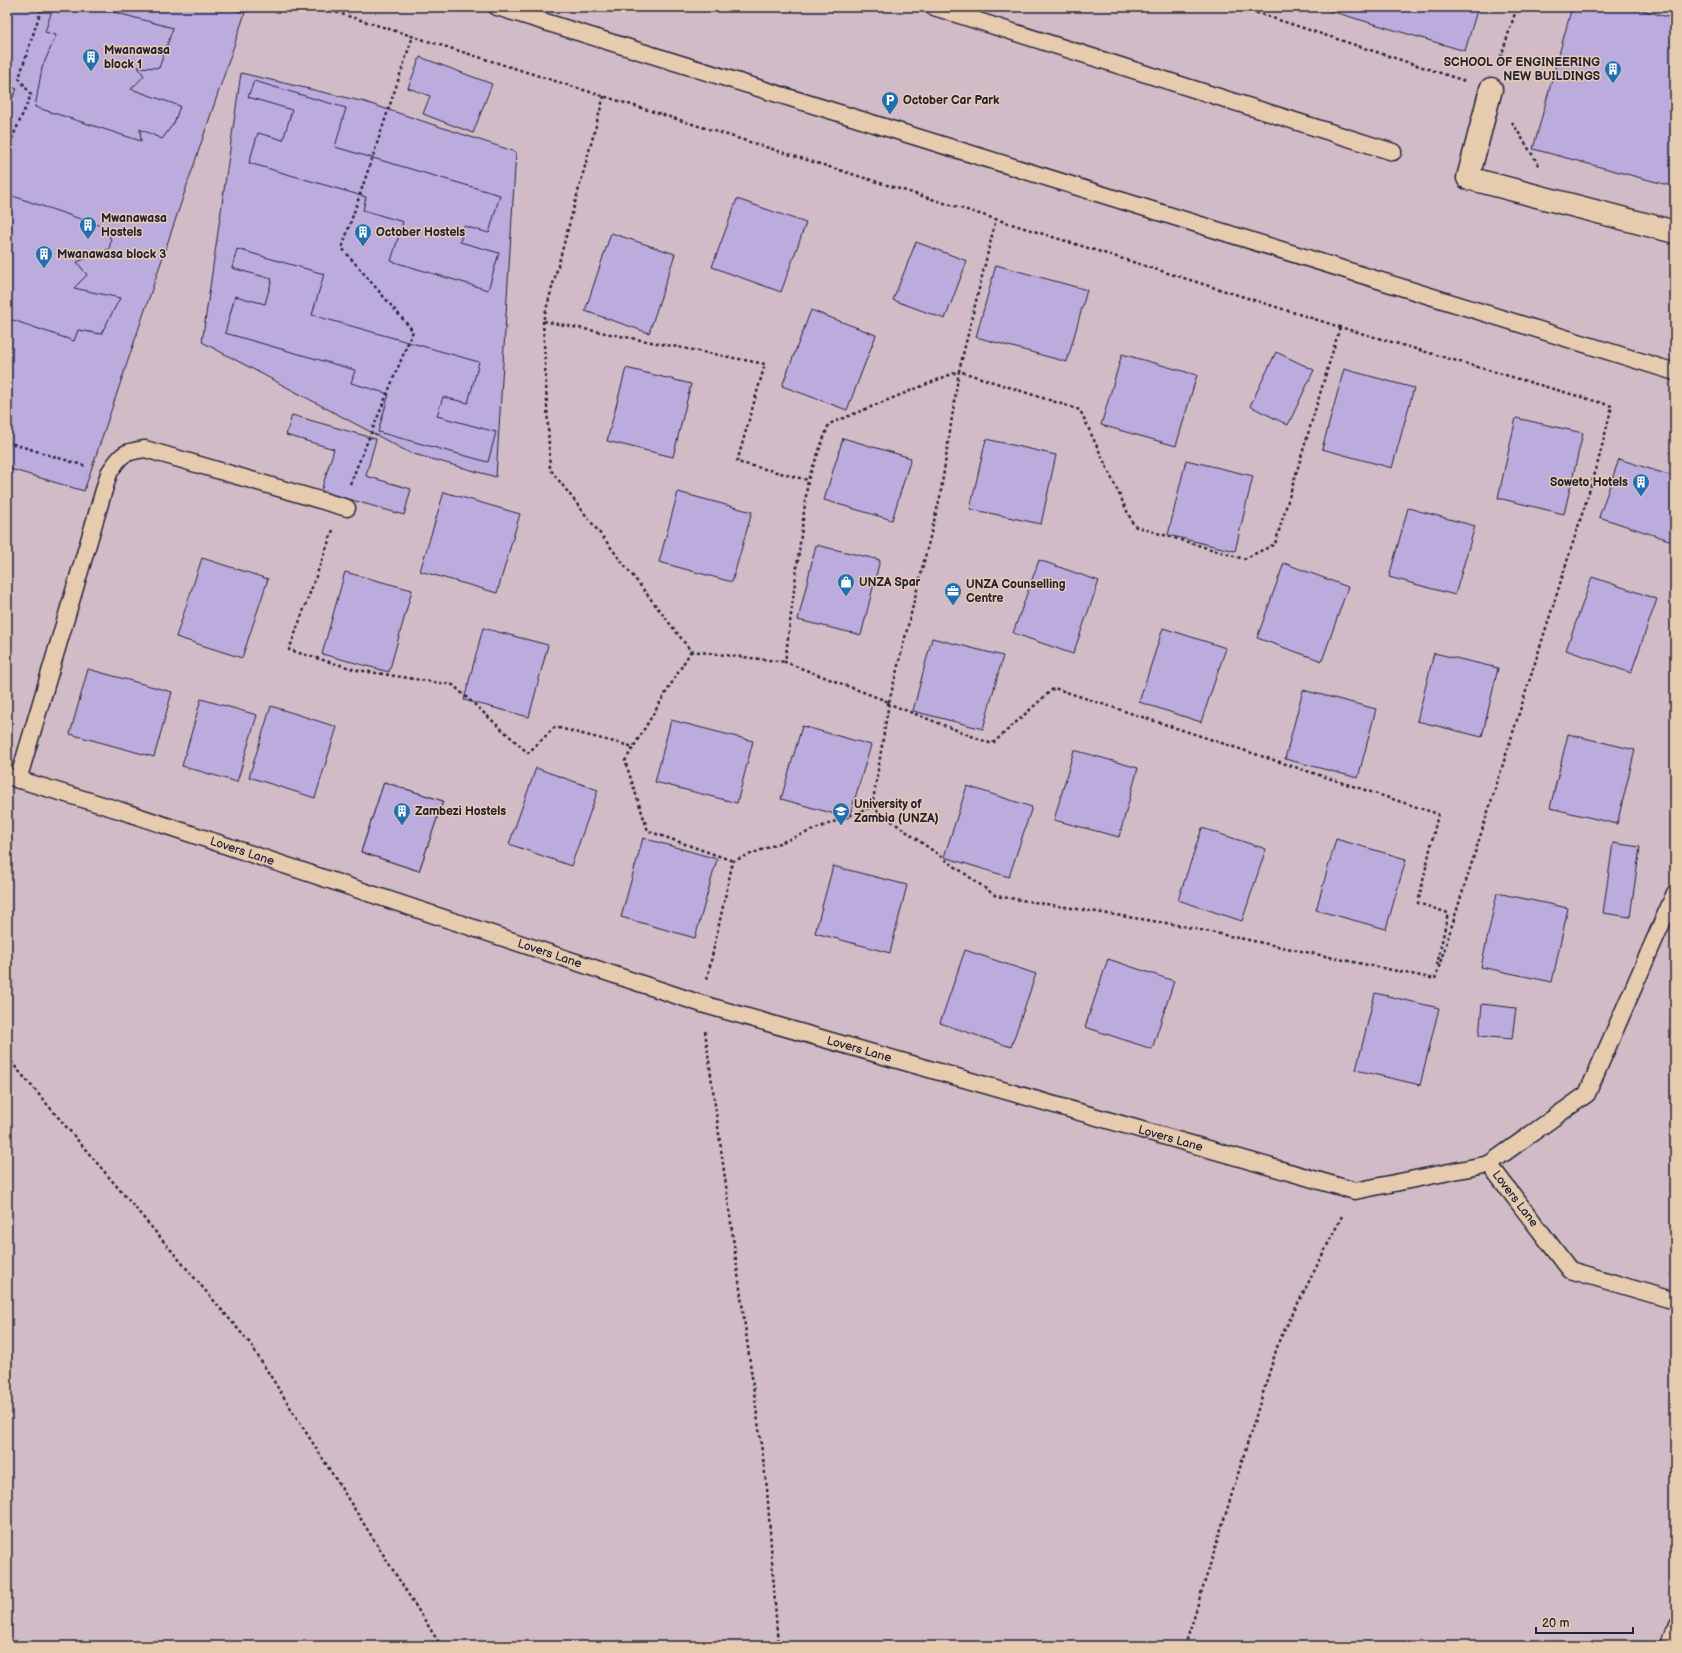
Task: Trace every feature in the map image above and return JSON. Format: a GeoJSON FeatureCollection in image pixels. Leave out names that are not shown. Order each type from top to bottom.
{"type":"FeatureCollection","features":[{"type":"Feature","properties":{"kind":"street"},"geometry":{"type":"LineString","coordinates":[[1491,89],[1468,178],[1675,232]]}},
{"type":"Feature","properties":{"kind":"lane"},"geometry":{"type":"LineString","coordinates":[[497,7],[1675,372]]}},
{"type":"Feature","properties":{"kind":"lane"},"geometry":{"type":"LineString","coordinates":[[934,7],[1393,152]]}},
{"type":"Feature","properties":{"kind":"lane"},"geometry":{"type":"LineString","coordinates":[[13,778],[109,473],[119,458],[129,451],[145,449],[344,507]]}},
{"type":"Feature","properties":{"kind":"lane","name":"Lovers Lane"},"geometry":{"type":"LineString","coordinates":[[13,778],[119,810],[702,1004],[1355,1191],[1489,1164],[1570,1270],[1675,1302]]}},
{"type":"Feature","properties":{"kind":"lane"},"geometry":{"type":"LineString","coordinates":[[1489,1164],[1587,1094],[1675,894]]}},
{"type":"Feature","properties":{"kind":"lane"},"geometry":{"type":"LineString","coordinates":[[1668,1646],[1675,1625]]}},
{"type":"Feature","properties":{"kind":"path"},"geometry":{"type":"LineString","coordinates":[[7,150],[31,96],[19,78],[42,7]]}},
{"type":"Feature","properties":{"kind":"path"},"geometry":{"type":"LineString","coordinates":[[319,7],[1340,327],[1612,406],[1596,470],[1434,979]]}},
{"type":"Feature","properties":{"kind":"path"},"geometry":{"type":"LineString","coordinates":[[1239,7],[1491,89],[1563,203]]}},
{"type":"Feature","properties":{"kind":"path"},"geometry":{"type":"LineString","coordinates":[[1491,89],[1517,7]]}},
{"type":"Feature","properties":{"kind":"path"},"geometry":{"type":"LineString","coordinates":[[413,36],[342,248],[412,331],[289,650],[357,670],[453,685],[528,753],[554,727],[634,747]]}},
{"type":"Feature","properties":{"kind":"path"},"geometry":{"type":"LineString","coordinates":[[604,96],[543,321],[550,469],[691,651],[785,662],[889,702]]}},
{"type":"Feature","properties":{"kind":"path"},"geometry":{"type":"LineString","coordinates":[[872,807],[889,702],[940,497],[959,372],[996,219]]}},
{"type":"Feature","properties":{"kind":"path"},"geometry":{"type":"LineString","coordinates":[[543,321],[765,364],[737,462],[808,480]]}},
{"type":"Feature","properties":{"kind":"path"},"geometry":{"type":"LineString","coordinates":[[785,662],[808,480],[829,424],[959,372],[1080,410],[1134,526],[1244,558],[1276,544],[1340,327]]}},
{"type":"Feature","properties":{"kind":"path"},"geometry":{"type":"LineString","coordinates":[[7,442],[109,473]]}},
{"type":"Feature","properties":{"kind":"path"},"geometry":{"type":"LineString","coordinates":[[691,651],[625,761],[648,831],[733,861],[872,807]]}},
{"type":"Feature","properties":{"kind":"path"},"geometry":{"type":"LineString","coordinates":[[785,662],[992,744],[1054,688],[1438,814],[1418,903],[1448,912],[1434,979]]}},
{"type":"Feature","properties":{"kind":"path"},"geometry":{"type":"LineString","coordinates":[[872,807],[996,896],[1172,924],[1434,979]]}},
{"type":"Feature","properties":{"kind":"path"},"geometry":{"type":"LineString","coordinates":[[733,861],[702,1004],[766,1488],[778,1646]]}},
{"type":"Feature","properties":{"kind":"path"},"geometry":{"type":"LineString","coordinates":[[7,1057],[249,1342],[441,1646]]}},
{"type":"Feature","properties":{"kind":"path"},"geometry":{"type":"LineString","coordinates":[[1184,1646],[1279,1341],[1355,1191]]}},
{"type":"Feature","properties":{"kind":"shaded area","name":"University of Zambia (UNZA)"},"geometry":{"type":"Polygon","coordinates":[[[7,7],[1675,7],[1675,1646],[7,1646],[7,7]]]}},
{"type":"Feature","properties":{"kind":"building","name":"Mwanawasa Hostels"},"geometry":{"type":"Polygon","coordinates":[[[7,7],[227,7],[245,13],[84,491],[7,468],[7,7]]]}},
{"type":"Feature","properties":{"kind":"building","name":"Mwanawasa block 1"},"geometry":{"type":"Polygon","coordinates":[[[53,7],[95,7],[173,28],[159,68],[138,67],[144,76],[131,89],[180,106],[174,123],[162,139],[140,129],[141,141],[35,107],[42,68],[56,35],[45,32],[53,7]]]}},
{"type":"Feature","properties":{"kind":"building"},"geometry":{"type":"Polygon","coordinates":[[[1317,7],[1478,7],[1465,51],[1317,7]]]}},
{"type":"Feature","properties":{"kind":"building","name":"SCHOOL OF ENGINEERING NEW BUILDINGS"},"geometry":{"type":"Polygon","coordinates":[[[1572,7],[1631,7],[1675,19],[1675,187],[1533,149],[1572,7]]]}},
{"type":"Feature","properties":{"kind":"building"},"geometry":{"type":"Polygon","coordinates":[[[420,57],[492,84],[473,133],[423,114],[430,96],[408,88],[420,57]]]}},
{"type":"Feature","properties":{"kind":"building","name":"October Hostels"},"geometry":{"type":"Polygon","coordinates":[[[241,73],[365,102],[516,152],[496,477],[410,453],[202,342],[241,73]]]}},
{"type":"Feature","properties":{"kind":"building"},"geometry":{"type":"Polygon","coordinates":[[[254,81],[346,108],[335,147],[500,195],[489,233],[464,226],[460,242],[499,253],[488,290],[391,261],[403,222],[363,210],[366,197],[249,163],[258,133],[283,140],[292,110],[248,97],[254,81]]]}},
{"type":"Feature","properties":{"kind":"building"},"geometry":{"type":"Polygon","coordinates":[[[7,85],[17,89],[7,109],[7,85]]]}},
{"type":"Feature","properties":{"kind":"building","name":"Mwanawasa block 3"},"geometry":{"type":"Polygon","coordinates":[[[7,194],[107,228],[111,241],[109,249],[77,262],[87,275],[74,288],[120,298],[101,334],[78,330],[74,341],[7,318],[7,194]]]}},
{"type":"Feature","properties":{"kind":"building"},"geometry":{"type":"Polygon","coordinates":[[[737,199],[806,223],[781,292],[712,267],[737,199]]]}},
{"type":"Feature","properties":{"kind":"building"},"geometry":{"type":"Polygon","coordinates":[[[611,233],[675,254],[649,333],[585,311],[611,233]]]}},
{"type":"Feature","properties":{"kind":"building"},"geometry":{"type":"Polygon","coordinates":[[[916,242],[967,261],[945,319],[893,300],[916,242]]]}},
{"type":"Feature","properties":{"kind":"building"},"geometry":{"type":"Polygon","coordinates":[[[237,249],[324,274],[312,315],[479,362],[468,403],[443,397],[437,416],[496,432],[488,462],[378,432],[389,394],[351,383],[355,370],[225,333],[235,296],[265,304],[272,279],[232,268],[237,249]]]}},
{"type":"Feature","properties":{"kind":"building"},"geometry":{"type":"Polygon","coordinates":[[[996,265],[1087,290],[1067,362],[976,337],[996,265]]]}},
{"type":"Feature","properties":{"kind":"building"},"geometry":{"type":"Polygon","coordinates":[[[811,310],[876,335],[847,410],[782,386],[811,310]]]}},
{"type":"Feature","properties":{"kind":"building"},"geometry":{"type":"Polygon","coordinates":[[[1276,352],[1314,370],[1288,425],[1250,406],[1276,352]]]}},
{"type":"Feature","properties":{"kind":"building"},"geometry":{"type":"Polygon","coordinates":[[[1122,354],[1197,375],[1176,446],[1101,425],[1122,354]]]}},
{"type":"Feature","properties":{"kind":"building"},"geometry":{"type":"Polygon","coordinates":[[[626,368],[691,384],[673,457],[607,441],[626,368]]]}},
{"type":"Feature","properties":{"kind":"building"},"geometry":{"type":"Polygon","coordinates":[[[1344,369],[1414,388],[1392,468],[1322,449],[1344,369]]]}},
{"type":"Feature","properties":{"kind":"building"},"geometry":{"type":"Polygon","coordinates":[[[292,415],[376,439],[366,476],[411,489],[404,515],[321,491],[334,449],[286,435],[292,415]]]}},
{"type":"Feature","properties":{"kind":"building"},"geometry":{"type":"Polygon","coordinates":[[[1516,418],[1583,433],[1564,514],[1498,498],[1516,418]]]}},
{"type":"Feature","properties":{"kind":"building"},"geometry":{"type":"Polygon","coordinates":[[[843,438],[911,458],[892,520],[824,500],[843,438]]]}},
{"type":"Feature","properties":{"kind":"building"},"geometry":{"type":"Polygon","coordinates":[[[986,439],[1056,455],[1041,524],[970,509],[986,439]]]}},
{"type":"Feature","properties":{"kind":"building","name":"Soweto Hotels"},"geometry":{"type":"Polygon","coordinates":[[[1619,459],[1675,477],[1675,542],[1599,517],[1619,459]]]}},
{"type":"Feature","properties":{"kind":"building"},"geometry":{"type":"Polygon","coordinates":[[[1186,460],[1253,476],[1235,551],[1168,535],[1186,460]]]}},
{"type":"Feature","properties":{"kind":"building"},"geometry":{"type":"Polygon","coordinates":[[[444,492],[520,514],[497,593],[420,571],[444,492]]]}},
{"type":"Feature","properties":{"kind":"building"},"geometry":{"type":"Polygon","coordinates":[[[678,492],[752,512],[732,582],[659,562],[678,492]]]}},
{"type":"Feature","properties":{"kind":"building"},"geometry":{"type":"Polygon","coordinates":[[[1408,508],[1475,526],[1455,595],[1389,577],[1408,508]]]}},
{"type":"Feature","properties":{"kind":"building"},"geometry":{"type":"Polygon","coordinates":[[[816,545],[880,560],[861,635],[798,620],[816,545]]]}},
{"type":"Feature","properties":{"kind":"building"},"geometry":{"type":"Polygon","coordinates":[[[202,558],[268,579],[242,658],[176,637],[202,558]]]}},
{"type":"Feature","properties":{"kind":"building"},"geometry":{"type":"Polygon","coordinates":[[[1039,560],[1099,581],[1073,654],[1013,633],[1039,560]]]}},
{"type":"Feature","properties":{"kind":"building"},"geometry":{"type":"Polygon","coordinates":[[[1284,563],[1348,587],[1322,661],[1257,638],[1284,563]]]}},
{"type":"Feature","properties":{"kind":"building"},"geometry":{"type":"Polygon","coordinates":[[[345,572],[412,590],[389,672],[322,654],[345,572]]]}},
{"type":"Feature","properties":{"kind":"building"},"geometry":{"type":"Polygon","coordinates":[[[1592,577],[1657,599],[1631,673],[1566,650],[1592,577]]]}},
{"type":"Feature","properties":{"kind":"building"},"geometry":{"type":"Polygon","coordinates":[[[483,628],[548,645],[529,717],[464,700],[483,628]]]}},
{"type":"Feature","properties":{"kind":"building"},"geometry":{"type":"Polygon","coordinates":[[[1163,628],[1226,648],[1201,722],[1139,702],[1163,628]]]}},
{"type":"Feature","properties":{"kind":"building"},"geometry":{"type":"Polygon","coordinates":[[[932,638],[1003,656],[983,729],[913,711],[932,638]]]}},
{"type":"Feature","properties":{"kind":"building"},"geometry":{"type":"Polygon","coordinates":[[[1434,653],[1498,668],[1482,737],[1417,721],[1434,653]]]}},
{"type":"Feature","properties":{"kind":"building"},"geometry":{"type":"Polygon","coordinates":[[[88,669],[172,692],[154,757],[70,734],[88,669]]]}},
{"type":"Feature","properties":{"kind":"building"},"geometry":{"type":"Polygon","coordinates":[[[1303,690],[1376,709],[1358,778],[1285,759],[1303,690]]]}},
{"type":"Feature","properties":{"kind":"building"},"geometry":{"type":"Polygon","coordinates":[[[201,699],[257,715],[237,782],[182,766],[201,699]]]}},
{"type":"Feature","properties":{"kind":"building"},"geometry":{"type":"Polygon","coordinates":[[[271,706],[337,727],[315,798],[249,777],[271,706]]]}},
{"type":"Feature","properties":{"kind":"building"},"geometry":{"type":"Polygon","coordinates":[[[671,720],[753,741],[737,803],[655,782],[671,720]]]}},
{"type":"Feature","properties":{"kind":"building"},"geometry":{"type":"Polygon","coordinates":[[[802,726],[871,745],[849,818],[781,799],[802,726]]]}},
{"type":"Feature","properties":{"kind":"building"},"geometry":{"type":"Polygon","coordinates":[[[1568,734],[1635,750],[1617,824],[1550,808],[1568,734]]]}},
{"type":"Feature","properties":{"kind":"building"},"geometry":{"type":"Polygon","coordinates":[[[1074,750],[1138,768],[1119,837],[1054,820],[1074,750]]]}},
{"type":"Feature","properties":{"kind":"building"},"geometry":{"type":"Polygon","coordinates":[[[536,768],[598,790],[571,866],[509,844],[536,768]]]}},
{"type":"Feature","properties":{"kind":"building","name":"Zambezi Hostels"},"geometry":{"type":"Polygon","coordinates":[[[384,782],[443,801],[419,871],[361,852],[384,782]]]}},
{"type":"Feature","properties":{"kind":"building","name":"Zambezi Hostels"},"geometry":{"type":"Polygon","coordinates":[[[384,782],[443,801],[419,871],[361,852],[384,782]]]}},
{"type":"Feature","properties":{"kind":"building"},"geometry":{"type":"Polygon","coordinates":[[[967,786],[1032,807],[1009,877],[944,857],[967,786]]]}},
{"type":"Feature","properties":{"kind":"building"},"geometry":{"type":"Polygon","coordinates":[[[1202,828],[1266,849],[1242,921],[1178,900],[1202,828]]]}},
{"type":"Feature","properties":{"kind":"building"},"geometry":{"type":"Polygon","coordinates":[[[643,838],[717,859],[695,938],[621,917],[643,838]]]}},
{"type":"Feature","properties":{"kind":"building"},"geometry":{"type":"Polygon","coordinates":[[[1336,839],[1406,859],[1386,929],[1316,910],[1336,839]]]}},
{"type":"Feature","properties":{"kind":"building"},"geometry":{"type":"Polygon","coordinates":[[[1613,843],[1640,847],[1630,917],[1603,913],[1613,843]]]}},
{"type":"Feature","properties":{"kind":"building"},"geometry":{"type":"Polygon","coordinates":[[[833,866],[907,885],[890,953],[815,933],[833,866]]]}},
{"type":"Feature","properties":{"kind":"building"},"geometry":{"type":"Polygon","coordinates":[[[1497,893],[1568,908],[1552,982],[1481,967],[1497,893]]]}},
{"type":"Feature","properties":{"kind":"building"},"geometry":{"type":"Polygon","coordinates":[[[965,950],[1036,974],[1011,1047],[940,1023],[965,950]]]}},
{"type":"Feature","properties":{"kind":"building"},"geometry":{"type":"Polygon","coordinates":[[[1108,959],[1174,981],[1152,1049],[1085,1027],[1108,959]]]}},
{"type":"Feature","properties":{"kind":"building"},"geometry":{"type":"Polygon","coordinates":[[[1375,993],[1439,1008],[1420,1085],[1356,1070],[1375,993]]]}},
{"type":"Feature","properties":{"kind":"building"},"geometry":{"type":"Polygon","coordinates":[[[1482,1004],[1516,1008],[1512,1039],[1479,1036],[1482,1004]]]}},
{"type":"Feature","properties":{"kind":"place","name":"Mwanawasa block 1"},"geometry":{"type":"Point","coordinates":[91,72]}},
{"type":"Feature","properties":{"kind":"place","name":"SCHOOL OF ENGINEERING NEW BUILDINGS"},"geometry":{"type":"Point","coordinates":[1613,84]}},
{"type":"Feature","properties":{"kind":"place","name":"October Car Park"},"geometry":{"type":"Point","coordinates":[890,115]}},
{"type":"Feature","properties":{"kind":"place","name":"Mwanawasa Hostels"},"geometry":{"type":"Point","coordinates":[88,240]}},
{"type":"Feature","properties":{"kind":"place","name":"October Hostels"},"geometry":{"type":"Point","coordinates":[363,247]}},
{"type":"Feature","properties":{"kind":"place","name":"Mwanawasa block 3"},"geometry":{"type":"Point","coordinates":[44,269]}},
{"type":"Feature","properties":{"kind":"place","name":"Soweto Hotels"},"geometry":{"type":"Point","coordinates":[1641,497]}},
{"type":"Feature","properties":{"kind":"place","name":"UNZA Spar"},"geometry":{"type":"Point","coordinates":[846,597]}},
{"type":"Feature","properties":{"kind":"place","name":"UNZA Counselling Centre"},"geometry":{"type":"Point","coordinates":[953,606]}},
{"type":"Feature","properties":{"kind":"place","name":"Zambezi Hostels"},"geometry":{"type":"Point","coordinates":[402,826]}},
{"type":"Feature","properties":{"kind":"place","name":"University of Zambia (UNZA)"},"geometry":{"type":"Point","coordinates":[841,826]}}]}
